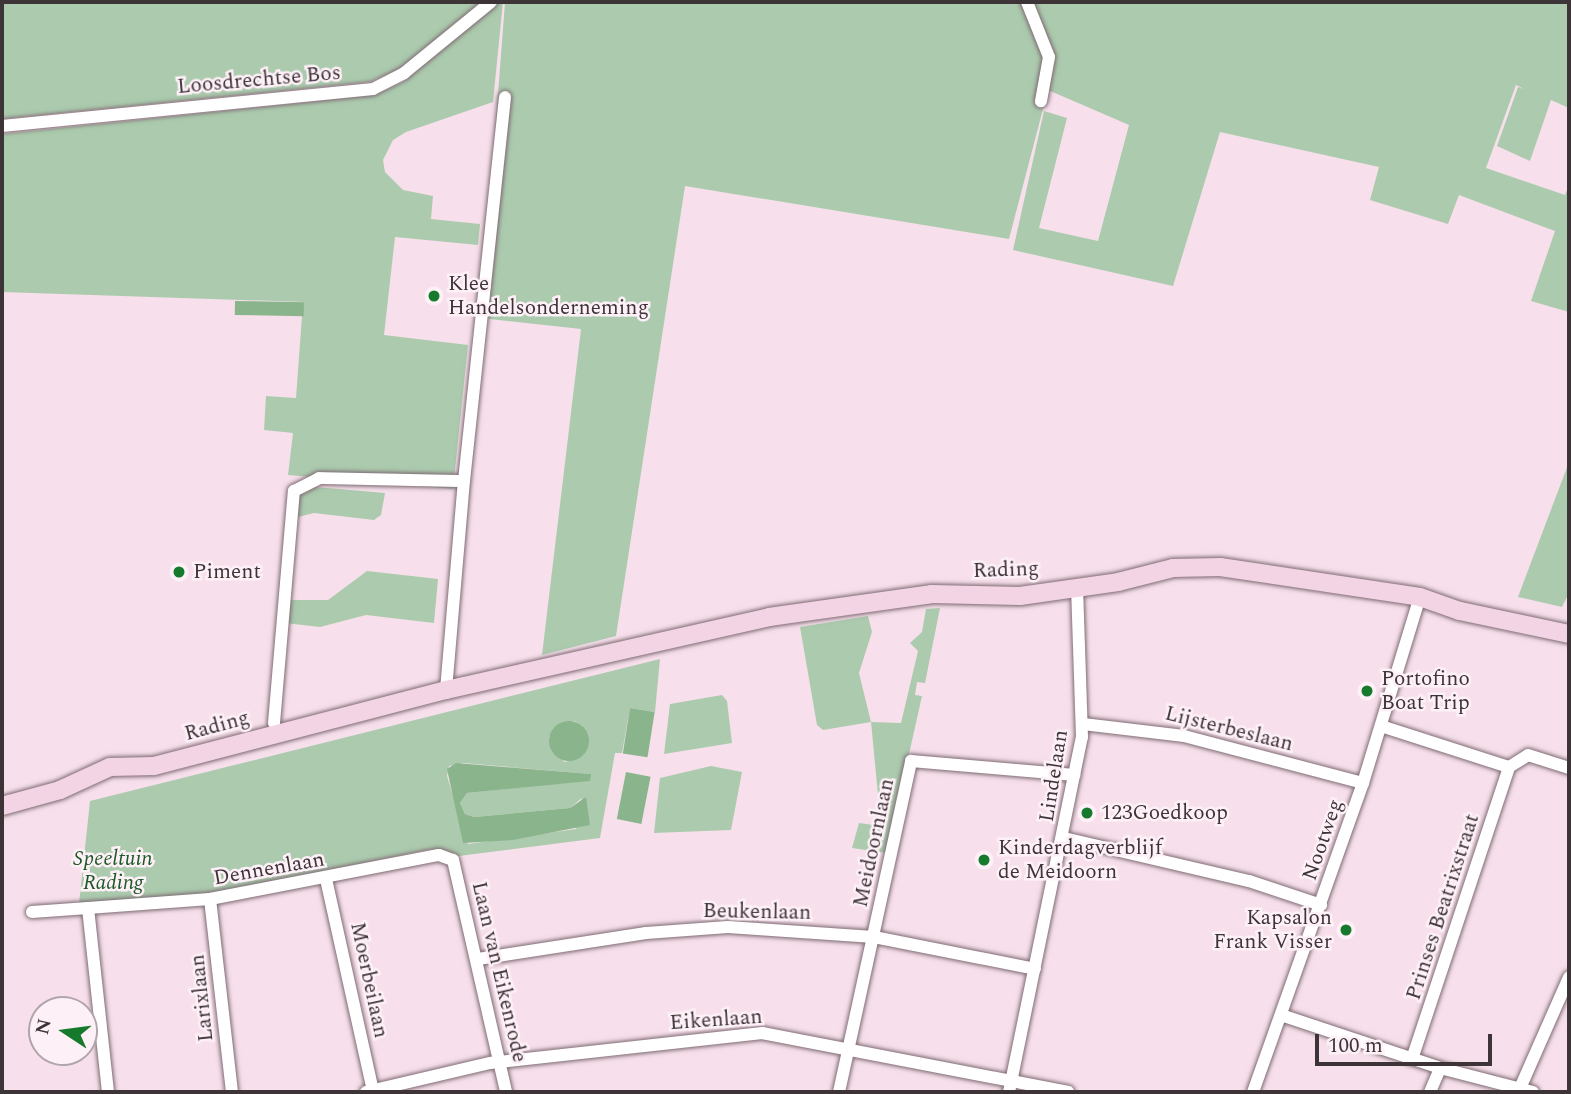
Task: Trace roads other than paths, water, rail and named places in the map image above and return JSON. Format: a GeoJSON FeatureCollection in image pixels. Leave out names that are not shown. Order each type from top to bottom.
{"type":"FeatureCollection","features":[{"type":"Feature","properties":{"kind":"main road","name":"Rading"},"geometry":{"type":"LineString","coordinates":[[2,806],[60,790],[110,767],[154,766],[446,690],[769,617],[932,594],[1020,596],[1197,566],[1420,597],[1460,611],[1569,634]]}},
{"type":"Feature","properties":{"kind":"street","name":"Loosdrechtse Bos"},"geometry":{"type":"LineString","coordinates":[[2,127],[373,89],[404,73],[491,2]]}},
{"type":"Feature","properties":{"kind":"street"},"geometry":{"type":"LineString","coordinates":[[1027,2],[1049,57],[1041,101]]}},
{"type":"Feature","properties":{"kind":"street"},"geometry":{"type":"LineString","coordinates":[[446,690],[478,332],[505,97]]}},
{"type":"Feature","properties":{"kind":"street","name":"Rading"},"geometry":{"type":"LineString","coordinates":[[274,723],[290,502],[295,491],[319,478],[464,481]]}},
{"type":"Feature","properties":{"kind":"street","name":"Lindelaan"},"geometry":{"type":"LineString","coordinates":[[1010,1086],[1064,838],[1083,724],[1077,587]]}},
{"type":"Feature","properties":{"kind":"street","name":"Nootweg"},"geometry":{"type":"LineString","coordinates":[[1253,1092],[1363,783],[1420,597]]}},
{"type":"Feature","properties":{"kind":"street","name":"Lijsterbeslaan"},"geometry":{"type":"LineString","coordinates":[[1083,724],[1196,738],[1363,783]]}},
{"type":"Feature","properties":{"kind":"street"},"geometry":{"type":"LineString","coordinates":[[1381,726],[1508,766],[1528,755],[1569,768]]}},
{"type":"Feature","properties":{"kind":"street","name":"Meidoornlaan"},"geometry":{"type":"LineString","coordinates":[[839,1092],[911,761],[1074,775]]}},
{"type":"Feature","properties":{"kind":"street","name":"Prinses Beatrixstraat"},"geometry":{"type":"LineString","coordinates":[[1412,1059],[1508,766]]}},
{"type":"Feature","properties":{"kind":"street"},"geometry":{"type":"LineString","coordinates":[[1064,838],[1249,881],[1321,905]]}},
{"type":"Feature","properties":{"kind":"street","name":"Dennenlaan"},"geometry":{"type":"LineString","coordinates":[[32,912],[210,899],[326,879],[439,855],[453,860]]}},
{"type":"Feature","properties":{"kind":"street","name":"Laan van Eikenrode"},"geometry":{"type":"LineString","coordinates":[[453,860],[478,959],[506,1092]]}},
{"type":"Feature","properties":{"kind":"street","name":"Moerbeilaan"},"geometry":{"type":"LineString","coordinates":[[326,879],[369,1091]]}},
{"type":"Feature","properties":{"kind":"street","name":"Larixlaan"},"geometry":{"type":"LineString","coordinates":[[210,899],[232,1092]]}},
{"type":"Feature","properties":{"kind":"street"},"geometry":{"type":"LineString","coordinates":[[88,908],[108,1092]]}},
{"type":"Feature","properties":{"kind":"street","name":"Beukenlaan"},"geometry":{"type":"LineString","coordinates":[[478,959],[646,933],[728,927],[874,937],[1035,969]]}},
{"type":"Feature","properties":{"kind":"street"},"geometry":{"type":"LineString","coordinates":[[1281,1015],[1440,1068],[1527,1089],[1565,1000],[1569,976]]}},
{"type":"Feature","properties":{"kind":"street","name":"Eikenlaan"},"geometry":{"type":"LineString","coordinates":[[369,1091],[501,1061],[762,1033],[847,1049],[1010,1086],[1068,1092]]}},
{"type":"Feature","properties":{"kind":"street"},"geometry":{"type":"LineString","coordinates":[[1430,1092],[1440,1068]]}},
{"type":"Feature","properties":{"kind":"place","name":"Klee Handelsonderneming"},"geometry":{"type":"Point","coordinates":[434,296]}},
{"type":"Feature","properties":{"kind":"place","name":"Piment"},"geometry":{"type":"Point","coordinates":[179,572]}},
{"type":"Feature","properties":{"kind":"place","name":"Portofino Boat Trip"},"geometry":{"type":"Point","coordinates":[1367,691]}},
{"type":"Feature","properties":{"kind":"place","name":"123Goedkoop"},"geometry":{"type":"Point","coordinates":[1087,813]}},
{"type":"Feature","properties":{"kind":"place","name":"Kinderdagverblijf de Meidoorn"},"geometry":{"type":"Point","coordinates":[984,860]}},
{"type":"Feature","properties":{"kind":"place","name":"Kapsalon Frank Visser"},"geometry":{"type":"Point","coordinates":[1346,930]}},
{"type":"Feature","properties":{"kind":"park label","name":"Speeltuin Rading"},"geometry":{"type":"Point","coordinates":[113,871]}}]}
